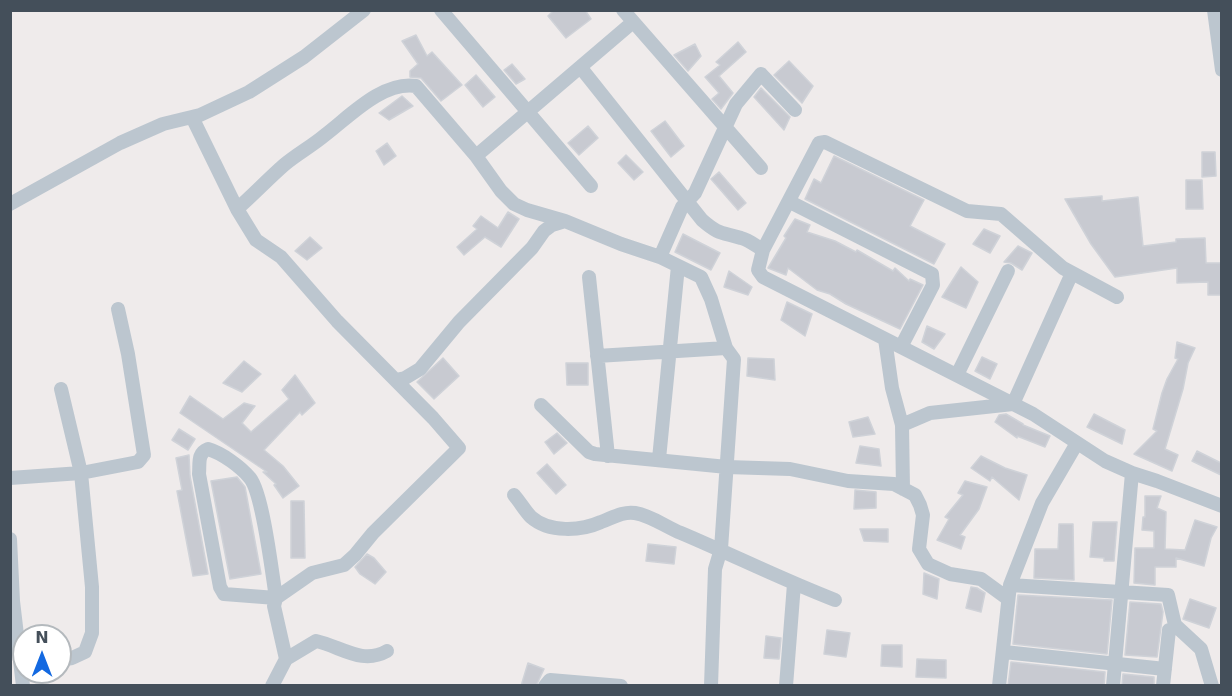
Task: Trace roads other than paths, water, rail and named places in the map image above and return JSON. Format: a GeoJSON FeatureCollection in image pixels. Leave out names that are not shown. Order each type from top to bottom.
{"type":"FeatureCollection","features":[{"type":"Feature","properties":{"kind":"street"},"geometry":{"type":"LineString","coordinates":[[10,204],[120,143],[163,124],[200,116],[258,86],[304,57],[364,10]]}},
{"type":"Feature","properties":{"kind":"street"},"geometry":{"type":"LineString","coordinates":[[441,10],[591,186]]}},
{"type":"Feature","properties":{"kind":"street"},"geometry":{"type":"LineString","coordinates":[[623,10],[760,168]]}},
{"type":"Feature","properties":{"kind":"street"},"geometry":{"type":"LineString","coordinates":[[1214,10],[1221,70]]}},
{"type":"Feature","properties":{"kind":"street"},"geometry":{"type":"LineString","coordinates":[[476,156],[633,22]]}},
{"type":"Feature","properties":{"kind":"street"},"geometry":{"type":"LineString","coordinates":[[580,68],[702,220],[713,230],[725,236],[742,238],[763,250]]}},
{"type":"Feature","properties":{"kind":"street"},"geometry":{"type":"LineString","coordinates":[[660,257],[682,207],[694,193],[736,104],[760,74],[795,110]]}},
{"type":"Feature","properties":{"kind":"street"},"geometry":{"type":"LineString","coordinates":[[237,208],[283,166],[326,135],[364,102],[404,86],[416,86],[514,204],[660,257],[701,277],[711,299],[726,348],[734,359],[721,549],[715,569],[711,686]]}},
{"type":"Feature","properties":{"kind":"street"},"geometry":{"type":"LineString","coordinates":[[192,117],[237,208],[256,240],[281,257],[337,321],[433,418],[459,448],[373,532],[344,565],[312,573],[276,598],[224,594],[219,588],[200,474],[200,456],[203,451],[212,450],[221,455],[251,479],[258,496],[276,598],[274,606],[286,659]]}},
{"type":"Feature","properties":{"kind":"street"},"geometry":{"type":"LineString","coordinates":[[1117,297],[1063,268],[1001,214],[967,211],[825,142],[819,144],[763,250],[759,270],[763,277],[1033,414],[1105,461],[1221,506]]}},
{"type":"Feature","properties":{"kind":"street"},"geometry":{"type":"LineString","coordinates":[[790,202],[932,274],[933,285],[901,347]]}},
{"type":"Feature","properties":{"kind":"street"},"geometry":{"type":"LineString","coordinates":[[396,380],[405,378],[420,369],[459,322],[532,248],[544,231],[552,225],[565,221]]}},
{"type":"Feature","properties":{"kind":"street"},"geometry":{"type":"LineString","coordinates":[[659,459],[678,266]]}},
{"type":"Feature","properties":{"kind":"street"},"geometry":{"type":"LineString","coordinates":[[957,375],[1008,271]]}},
{"type":"Feature","properties":{"kind":"street"},"geometry":{"type":"LineString","coordinates":[[1012,404],[1072,273]]}},
{"type":"Feature","properties":{"kind":"street"},"geometry":{"type":"LineString","coordinates":[[589,277],[608,456]]}},
{"type":"Feature","properties":{"kind":"street"},"geometry":{"type":"LineString","coordinates":[[10,478],[81,473],[138,462],[144,455],[132,375],[118,309]]}},
{"type":"Feature","properties":{"kind":"street"},"geometry":{"type":"LineString","coordinates":[[885,339],[892,388],[902,425],[903,489]]}},
{"type":"Feature","properties":{"kind":"street"},"geometry":{"type":"LineString","coordinates":[[597,356],[726,348]]}},
{"type":"Feature","properties":{"kind":"street"},"geometry":{"type":"LineString","coordinates":[[61,389],[81,473],[92,587],[92,633],[85,652],[72,658]]}},
{"type":"Feature","properties":{"kind":"street"},"geometry":{"type":"LineString","coordinates":[[902,425],[930,413],[1012,404]]}},
{"type":"Feature","properties":{"kind":"street"},"geometry":{"type":"LineString","coordinates":[[541,405],[589,452],[608,456],[726,467],[797,470],[848,481],[894,484],[915,495],[920,505],[923,515],[919,549],[928,564],[950,574],[981,579],[1009,592],[1123,591],[1168,596],[1175,625],[1201,649],[1212,686]]}},
{"type":"Feature","properties":{"kind":"street"},"geometry":{"type":"LineString","coordinates":[[999,686],[1009,592],[1042,503],[1077,443]]}},
{"type":"Feature","properties":{"kind":"street"},"geometry":{"type":"LineString","coordinates":[[1113,686],[1132,473]]}},
{"type":"Feature","properties":{"kind":"street"},"geometry":{"type":"LineString","coordinates":[[514,495],[532,517],[541,523],[553,526],[572,529],[590,527],[624,512],[647,516],[794,584],[835,600]]}},
{"type":"Feature","properties":{"kind":"street"},"geometry":{"type":"LineString","coordinates":[[10,540],[15,624]]}},
{"type":"Feature","properties":{"kind":"street"},"geometry":{"type":"LineString","coordinates":[[786,686],[794,584]]}},
{"type":"Feature","properties":{"kind":"street"},"geometry":{"type":"LineString","coordinates":[[1163,686],[1169,630]]}},
{"type":"Feature","properties":{"kind":"street"},"geometry":{"type":"LineString","coordinates":[[272,686],[286,659],[316,641],[333,645],[357,656],[376,658],[387,651]]}},
{"type":"Feature","properties":{"kind":"street"},"geometry":{"type":"LineString","coordinates":[[1004,652],[1165,669]]}},
{"type":"Feature","properties":{"kind":"street"},"geometry":{"type":"LineString","coordinates":[[545,686],[550,680],[621,686]]}}]}
